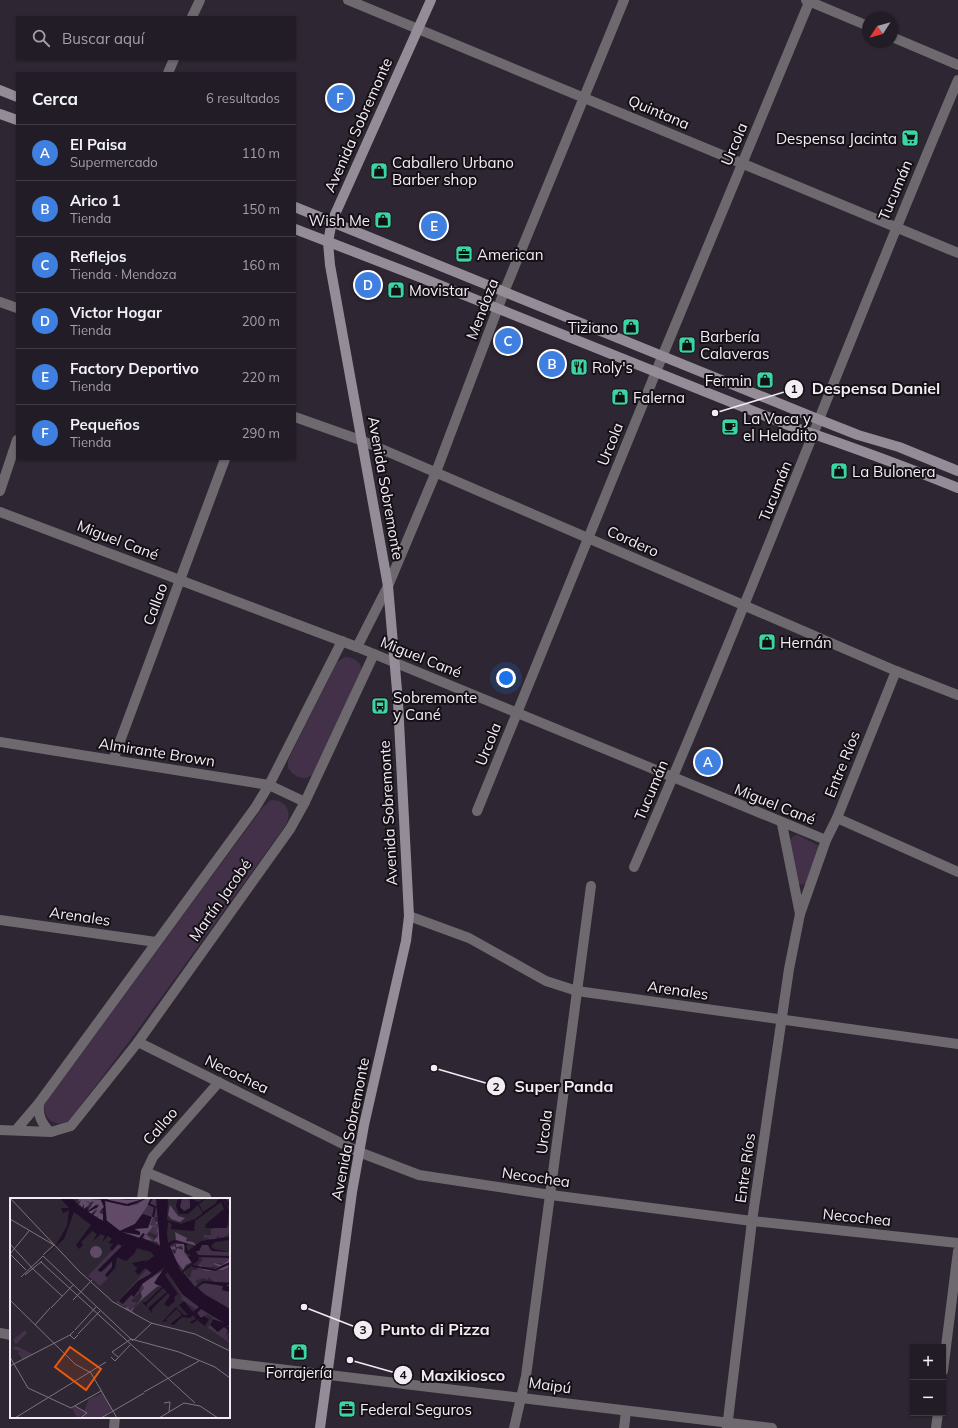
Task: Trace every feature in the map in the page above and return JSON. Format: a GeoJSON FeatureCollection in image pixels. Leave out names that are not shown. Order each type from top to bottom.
{"type":"FeatureCollection","features":[{"type":"Feature","properties":{"kind":"main road","name":"Avenida Sobremonte"},"geometry":{"type":"LineString","coordinates":[[320,1428],[359,1152],[406,941],[409,916],[395,662],[388,586],[330,264],[328,242],[332,221],[431,0]]}},
{"type":"Feature","properties":{"kind":"main road"},"geometry":{"type":"LineString","coordinates":[[0,90],[16,97]]}},
{"type":"Feature","properties":{"kind":"main road"},"geometry":{"type":"LineString","coordinates":[[0,114],[16,120]]}},
{"type":"Feature","properties":{"kind":"main road"},"geometry":{"type":"LineString","coordinates":[[296,207],[820,420],[858,435],[899,447],[958,471]]}},
{"type":"Feature","properties":{"kind":"main road"},"geometry":{"type":"LineString","coordinates":[[296,229],[847,447],[893,462],[958,488]]}},
{"type":"Feature","properties":{"kind":"street"},"geometry":{"type":"LineString","coordinates":[[192,16],[200,0]]}},
{"type":"Feature","properties":{"kind":"street","name":"Quintana"},"geometry":{"type":"LineString","coordinates":[[348,0],[586,97],[958,253]]}},
{"type":"Feature","properties":{"kind":"street","name":"Mendoza"},"geometry":{"type":"LineString","coordinates":[[357,647],[388,586],[436,472],[504,292],[586,97],[624,0]]}},
{"type":"Feature","properties":{"kind":"street"},"geometry":{"type":"LineString","coordinates":[[809,1],[862,23]]}},
{"type":"Feature","properties":{"kind":"street","name":"Urcola"},"geometry":{"type":"LineString","coordinates":[[477,811],[809,1]]}},
{"type":"Feature","properties":{"kind":"street"},"geometry":{"type":"LineString","coordinates":[[898,40],[958,65]]}},
{"type":"Feature","properties":{"kind":"street"},"geometry":{"type":"LineString","coordinates":[[168,72],[174,60]]}},
{"type":"Feature","properties":{"kind":"street","name":"Tucumán"},"geometry":{"type":"LineString","coordinates":[[634,867],[745,606],[896,227],[958,80]]}},
{"type":"Feature","properties":{"kind":"street"},"geometry":{"type":"LineString","coordinates":[[0,302],[16,308]]}},
{"type":"Feature","properties":{"kind":"street","name":"Cordero"},"geometry":{"type":"LineString","coordinates":[[296,417],[363,441],[896,671],[958,695]]}},
{"type":"Feature","properties":{"kind":"street"},"geometry":{"type":"LineString","coordinates":[[0,491],[16,443]]}},
{"type":"Feature","properties":{"kind":"street","name":"Callao"},"geometry":{"type":"LineString","coordinates":[[113,760],[226,460]]}},
{"type":"Feature","properties":{"kind":"street","name":"Miguel Cané"},"geometry":{"type":"LineString","coordinates":[[0,512],[395,662],[782,824],[826,840]]}},
{"type":"Feature","properties":{"kind":"street","name":"Martín Jacobé"},"geometry":{"type":"LineString","coordinates":[[39,1103],[255,808],[269,786],[342,641]]}},
{"type":"Feature","properties":{"kind":"street","name":"Martín Jacobé"},"geometry":{"type":"LineString","coordinates":[[49,1132],[59,1131],[71,1126],[138,1042],[290,829],[305,802],[374,654]]}},
{"type":"Feature","properties":{"kind":"street","name":"Entre Ríos"},"geometry":{"type":"LineString","coordinates":[[727,1425],[752,1221],[782,1019],[800,914],[826,840],[837,818],[896,671]]}},
{"type":"Feature","properties":{"kind":"street","name":"Almirante Brown"},"geometry":{"type":"LineString","coordinates":[[0,742],[269,786],[305,802]]}},
{"type":"Feature","properties":{"kind":"street","name":"Miguel Cané"},"geometry":{"type":"LineString","coordinates":[[837,818],[958,872]]}},
{"type":"Feature","properties":{"kind":"street","name":"Entre Ríos"},"geometry":{"type":"LineString","coordinates":[[782,824],[800,914]]}},
{"type":"Feature","properties":{"kind":"street","name":"Urcola"},"geometry":{"type":"LineString","coordinates":[[514,1428],[526,1376],[578,991],[590,886]]}},
{"type":"Feature","properties":{"kind":"street","name":"Arenales"},"geometry":{"type":"LineString","coordinates":[[409,916],[469,938],[546,981],[578,991],[958,1044]]}},
{"type":"Feature","properties":{"kind":"street","name":"Arenales"},"geometry":{"type":"LineString","coordinates":[[0,920],[156,942]]}},
{"type":"Feature","properties":{"kind":"street","name":"Necochea"},"geometry":{"type":"LineString","coordinates":[[138,1042],[359,1152],[419,1175],[551,1195],[752,1221],[958,1243]]}},
{"type":"Feature","properties":{"kind":"street","name":"Callao"},"geometry":{"type":"LineString","coordinates":[[142,1198],[146,1172],[153,1157],[219,1082]]}},
{"type":"Feature","properties":{"kind":"street"},"geometry":{"type":"LineString","coordinates":[[16,1130],[39,1103]]}},
{"type":"Feature","properties":{"kind":"street"},"geometry":{"type":"LineString","coordinates":[[39,1103],[38,1112],[40,1121],[49,1132]]}},
{"type":"Feature","properties":{"kind":"street"},"geometry":{"type":"LineString","coordinates":[[0,1130],[49,1132]]}},
{"type":"Feature","properties":{"kind":"street"},"geometry":{"type":"LineString","coordinates":[[146,1172],[206,1197]]}},
{"type":"Feature","properties":{"kind":"street"},"geometry":{"type":"LineString","coordinates":[[946,1347],[958,1251]]}},
{"type":"Feature","properties":{"kind":"street"},"geometry":{"type":"LineString","coordinates":[[0,1333],[10,1335]]}},
{"type":"Feature","properties":{"kind":"street","name":"Maipú"},"geometry":{"type":"LineString","coordinates":[[230,1363],[522,1397],[727,1425],[772,1428]]}},
{"type":"Feature","properties":{"kind":"street"},"geometry":{"type":"LineString","coordinates":[[624,1428],[626,1411]]}},
{"type":"Feature","properties":{"kind":"street"},"geometry":{"type":"LineString","coordinates":[[936,1428],[938,1416]]}},
{"type":"Feature","properties":{"kind":"street"},"geometry":{"type":"LineString","coordinates":[[114,1428],[115,1418]]}},
{"type":"Feature","properties":{"kind":"shaded area"},"geometry":{"type":"Polygon","coordinates":[[[345,657],[358,661],[361,666],[361,673],[313,774],[306,778],[296,776],[288,768],[288,760],[337,662],[345,657]]]}},
{"type":"Feature","properties":{"kind":"shaded area"},"geometry":{"type":"Polygon","coordinates":[[[271,800],[281,802],[287,808],[288,820],[286,825],[137,1031],[69,1121],[59,1124],[51,1121],[46,1114],[44,1104],[263,807],[271,800]]]}},
{"type":"Feature","properties":{"kind":"shaded area"},"geometry":{"type":"Polygon","coordinates":[[[798,835],[819,846],[807,883],[802,885],[797,882],[790,841],[793,836],[798,835]]]}},
{"type":"Feature","properties":{"kind":"place","name":"Pequeños"},"geometry":{"type":"Point","coordinates":[340,98]}},
{"type":"Feature","properties":{"kind":"place","name":"Despensa Jacinta"},"geometry":{"type":"Point","coordinates":[910,138]}},
{"type":"Feature","properties":{"kind":"place","name":"Caballero Urbano Barber shop"},"geometry":{"type":"Point","coordinates":[379,171]}},
{"type":"Feature","properties":{"kind":"place","name":"Wish Me"},"geometry":{"type":"Point","coordinates":[383,220]}},
{"type":"Feature","properties":{"kind":"place","name":"Factory Deportivo"},"geometry":{"type":"Point","coordinates":[434,226]}},
{"type":"Feature","properties":{"kind":"place","name":"American"},"geometry":{"type":"Point","coordinates":[464,254]}},
{"type":"Feature","properties":{"kind":"place","name":"Victor Hogar"},"geometry":{"type":"Point","coordinates":[368,285]}},
{"type":"Feature","properties":{"kind":"place","name":"Movistar"},"geometry":{"type":"Point","coordinates":[396,290]}},
{"type":"Feature","properties":{"kind":"place","name":"Tiziano"},"geometry":{"type":"Point","coordinates":[631,327]}},
{"type":"Feature","properties":{"kind":"place","name":"Reflejos"},"geometry":{"type":"Point","coordinates":[508,341]}},
{"type":"Feature","properties":{"kind":"place","name":"Barbería Calaveras"},"geometry":{"type":"Point","coordinates":[687,345]}},
{"type":"Feature","properties":{"kind":"place","name":"Arico 1"},"geometry":{"type":"Point","coordinates":[552,364]}},
{"type":"Feature","properties":{"kind":"place","name":"Roly's"},"geometry":{"type":"Point","coordinates":[579,367]}},
{"type":"Feature","properties":{"kind":"place","name":"Fermin"},"geometry":{"type":"Point","coordinates":[765,380]}},
{"type":"Feature","properties":{"kind":"place","name":"Falerna"},"geometry":{"type":"Point","coordinates":[620,397]}},
{"type":"Feature","properties":{"kind":"place","name":"Despensa Daniel"},"geometry":{"type":"Point","coordinates":[715,413]}},
{"type":"Feature","properties":{"kind":"place","name":"La Vaca y el Heladito"},"geometry":{"type":"Point","coordinates":[730,427]}},
{"type":"Feature","properties":{"kind":"place","name":"La Bulonera"},"geometry":{"type":"Point","coordinates":[839,471]}},
{"type":"Feature","properties":{"kind":"place","name":"Hernán"},"geometry":{"type":"Point","coordinates":[767,642]}},
{"type":"Feature","properties":{"kind":"place","name":"Sobremonte y Cané"},"geometry":{"type":"Point","coordinates":[380,706]}},
{"type":"Feature","properties":{"kind":"place","name":"El Paisa"},"geometry":{"type":"Point","coordinates":[708,762]}},
{"type":"Feature","properties":{"kind":"place","name":"Super Panda"},"geometry":{"type":"Point","coordinates":[434,1068]}},
{"type":"Feature","properties":{"kind":"place","name":"Punto di Pizza"},"geometry":{"type":"Point","coordinates":[304,1307]}},
{"type":"Feature","properties":{"kind":"place","name":"Forrajería"},"geometry":{"type":"Point","coordinates":[299,1352]}},
{"type":"Feature","properties":{"kind":"place","name":"Maxikiosco"},"geometry":{"type":"Point","coordinates":[350,1360]}},
{"type":"Feature","properties":{"kind":"place","name":"Federal Seguros"},"geometry":{"type":"Point","coordinates":[347,1409]}}]}
